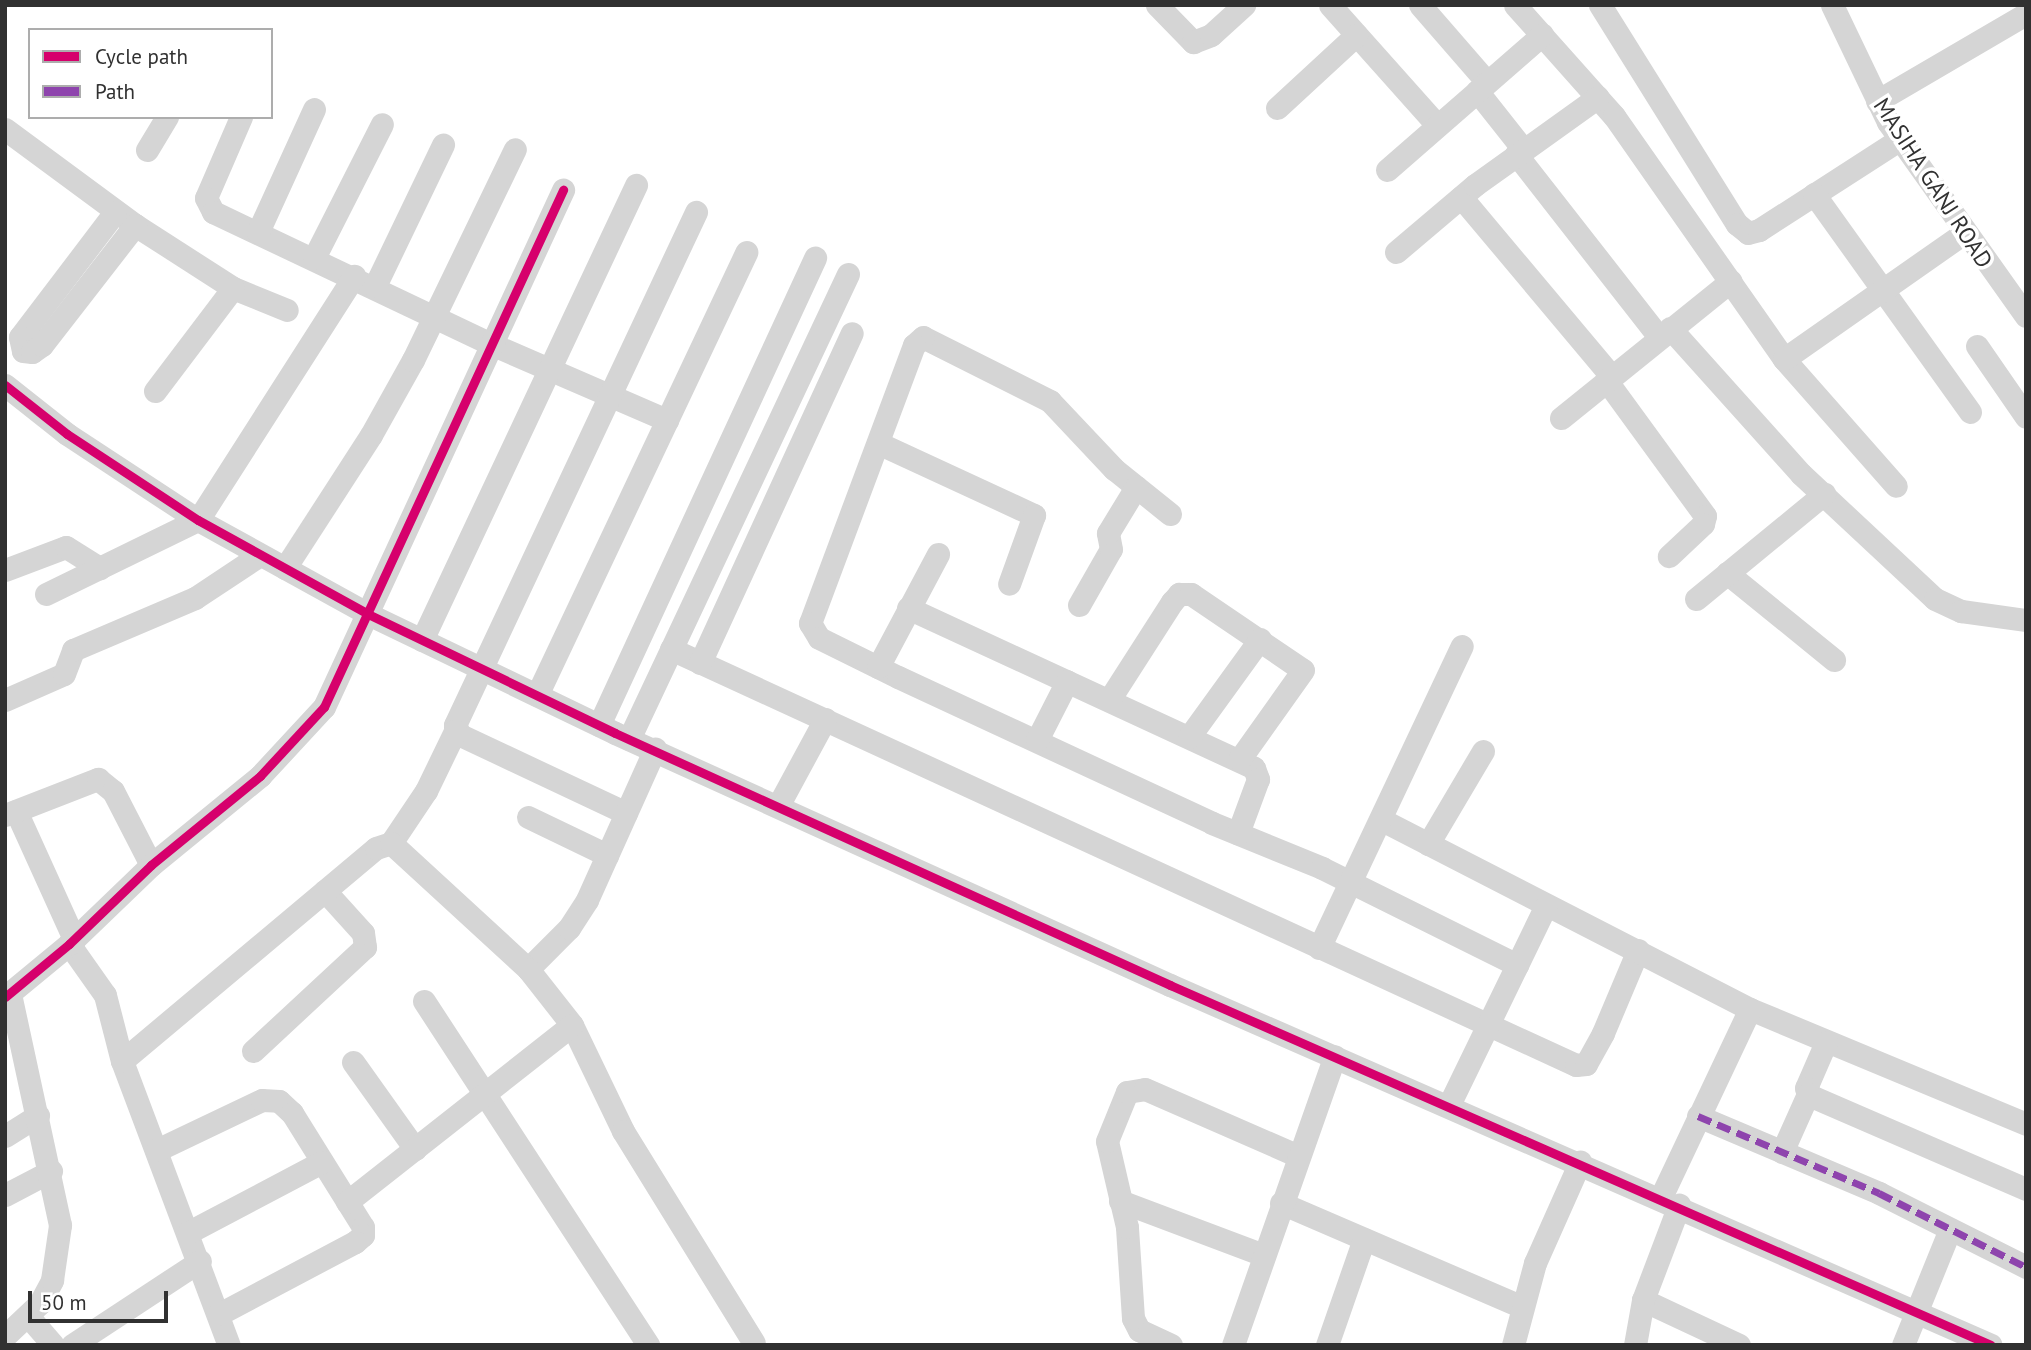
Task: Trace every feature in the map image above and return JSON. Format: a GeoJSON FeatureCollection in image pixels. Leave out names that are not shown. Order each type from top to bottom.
{"type":"FeatureCollection","features":[{"type":"Feature","properties":{"kind":"street"},"geometry":{"type":"LineString","coordinates":[[1157,5],[1193,41],[1211,35],[1244,5]]}},
{"type":"Feature","properties":{"kind":"street"},"geometry":{"type":"LineString","coordinates":[[1330,5],[1437,125]]}},
{"type":"Feature","properties":{"kind":"street"},"geometry":{"type":"LineString","coordinates":[[1420,5],[1482,87],[1520,152],[1664,332],[1824,495],[1941,603],[1961,611],[2026,620]]}},
{"type":"Feature","properties":{"kind":"street"},"geometry":{"type":"LineString","coordinates":[[1515,5],[1598,97],[1784,359],[1896,486]]}},
{"type":"Feature","properties":{"kind":"street"},"geometry":{"type":"LineString","coordinates":[[1600,5],[1742,230],[1759,230],[1900,139]]}},
{"type":"Feature","properties":{"kind":"street","name":"MASIHA GANJ ROAD"},"geometry":{"type":"LineString","coordinates":[[1832,5],[1877,101],[1900,139],[1964,233],[2022,304]]}},
{"type":"Feature","properties":{"kind":"street"},"geometry":{"type":"LineString","coordinates":[[1877,101],[2026,15]]}},
{"type":"Feature","properties":{"kind":"street"},"geometry":{"type":"LineString","coordinates":[[1276,108],[1356,35]]}},
{"type":"Feature","properties":{"kind":"street"},"geometry":{"type":"LineString","coordinates":[[1387,170],[1542,35]]}},
{"type":"Feature","properties":{"kind":"street"},"geometry":{"type":"LineString","coordinates":[[1396,252],[1461,197],[1598,97]]}},
{"type":"Feature","properties":{"kind":"street"},"geometry":{"type":"LineString","coordinates":[[258,232],[314,109]]}},
{"type":"Feature","properties":{"kind":"street"},"geometry":{"type":"LineString","coordinates":[[147,150],[166,119]]}},
{"type":"Feature","properties":{"kind":"street"},"geometry":{"type":"LineString","coordinates":[[240,119],[205,202],[213,212],[354,276],[491,344],[667,420]]}},
{"type":"Feature","properties":{"kind":"street"},"geometry":{"type":"LineString","coordinates":[[314,258],[382,124]]}},
{"type":"Feature","properties":{"kind":"street"},"geometry":{"type":"LineString","coordinates":[[5,129],[115,212],[233,288],[287,310]]}},
{"type":"Feature","properties":{"kind":"street"},"geometry":{"type":"LineString","coordinates":[[375,286],[443,145]]}},
{"type":"Feature","properties":{"kind":"street"},"geometry":{"type":"LineString","coordinates":[[285,568],[371,436],[434,317],[515,149]]}},
{"type":"Feature","properties":{"kind":"street"},"geometry":{"type":"LineString","coordinates":[[422,640],[636,185]]}},
{"type":"Feature","properties":{"kind":"street"},"geometry":{"type":"LineString","coordinates":[[5,1336],[29,1316],[52,1280],[60,1253],[60,1224],[51,1171],[8,995],[72,941],[151,865],[260,776],[305,731],[324,707],[563,190]]}},
{"type":"Feature","properties":{"kind":"street"},"geometry":{"type":"LineString","coordinates":[[1814,194],[1970,412]]}},
{"type":"Feature","properties":{"kind":"street"},"geometry":{"type":"LineString","coordinates":[[1461,197],[1608,378],[1705,516],[1703,524],[1668,556]]}},
{"type":"Feature","properties":{"kind":"street"},"geometry":{"type":"LineString","coordinates":[[115,212],[20,337],[23,351],[32,352],[42,345],[135,225]]}},
{"type":"Feature","properties":{"kind":"street"},"geometry":{"type":"LineString","coordinates":[[122,1061],[376,848],[391,843],[426,791],[455,731],[480,668],[696,212]]}},
{"type":"Feature","properties":{"kind":"street"},"geometry":{"type":"LineString","coordinates":[[1784,359],[1964,233]]}},
{"type":"Feature","properties":{"kind":"street"},"geometry":{"type":"LineString","coordinates":[[537,695],[746,252]]}},
{"type":"Feature","properties":{"kind":"street"},"geometry":{"type":"LineString","coordinates":[[599,725],[815,258]]}},
{"type":"Feature","properties":{"kind":"street"},"geometry":{"type":"LineString","coordinates":[[629,739],[848,274]]}},
{"type":"Feature","properties":{"kind":"street"},"geometry":{"type":"LineString","coordinates":[[46,594],[198,520],[354,276]]}},
{"type":"Feature","properties":{"kind":"street"},"geometry":{"type":"LineString","coordinates":[[1561,418],[1664,332],[1731,281]]}},
{"type":"Feature","properties":{"kind":"street"},"geometry":{"type":"LineString","coordinates":[[155,391],[233,288]]}},
{"type":"Feature","properties":{"kind":"street"},"geometry":{"type":"LineString","coordinates":[[701,663],[852,333]]}},
{"type":"Feature","properties":{"kind":"street"},"geometry":{"type":"LineString","coordinates":[[1170,514],[1136,487],[1050,401],[965,362],[927,337],[914,345],[810,623],[819,638],[878,667],[1353,883],[1517,965]]}},
{"type":"Feature","properties":{"kind":"street"},"geometry":{"type":"LineString","coordinates":[[1977,346],[2026,417]]}},
{"type":"Feature","properties":{"kind":"street"},"geometry":{"type":"LineString","coordinates":[[5,385],[67,434],[198,520],[368,614],[629,739],[1335,1056],[1670,1201],[1991,1345]]}},
{"type":"Feature","properties":{"kind":"street"},"geometry":{"type":"LineString","coordinates":[[878,443],[1034,514],[1009,584]]}},
{"type":"Feature","properties":{"kind":"street"},"geometry":{"type":"LineString","coordinates":[[1079,605],[1111,549],[1108,533],[1136,487]]}},
{"type":"Feature","properties":{"kind":"street"},"geometry":{"type":"LineString","coordinates":[[1696,599],[1824,495]]}},
{"type":"Feature","properties":{"kind":"street"},"geometry":{"type":"LineString","coordinates":[[5,570],[66,547],[100,568]]}},
{"type":"Feature","properties":{"kind":"street"},"geometry":{"type":"LineString","coordinates":[[878,667],[938,554]]}},
{"type":"Feature","properties":{"kind":"street"},"geometry":{"type":"LineString","coordinates":[[5,700],[64,674],[73,649],[195,598],[260,555]]}},
{"type":"Feature","properties":{"kind":"street"},"geometry":{"type":"LineString","coordinates":[[1727,573],[1834,660]]}},
{"type":"Feature","properties":{"kind":"street"},"geometry":{"type":"LineString","coordinates":[[1109,700],[1179,594],[1191,594],[1303,670],[1239,760]]}},
{"type":"Feature","properties":{"kind":"street"},"geometry":{"type":"LineString","coordinates":[[908,608],[1254,768],[1258,775],[1238,833]]}},
{"type":"Feature","properties":{"kind":"street"},"geometry":{"type":"LineString","coordinates":[[1189,737],[1260,639]]}},
{"type":"Feature","properties":{"kind":"street"},"geometry":{"type":"LineString","coordinates":[[1319,947],[1353,883],[1462,646]]}},
{"type":"Feature","properties":{"kind":"street"},"geometry":{"type":"LineString","coordinates":[[671,649],[1488,1027],[1583,1066],[1603,1033],[1638,950]]}},
{"type":"Feature","properties":{"kind":"street"},"geometry":{"type":"LineString","coordinates":[[1037,740],[1067,681]]}},
{"type":"Feature","properties":{"kind":"street"},"geometry":{"type":"LineString","coordinates":[[778,806],[825,719]]}},
{"type":"Feature","properties":{"kind":"street"},"geometry":{"type":"LineString","coordinates":[[455,731],[626,813]]}},
{"type":"Feature","properties":{"kind":"street"},"geometry":{"type":"LineString","coordinates":[[528,969],[578,917],[655,749]]}},
{"type":"Feature","properties":{"kind":"street"},"geometry":{"type":"LineString","coordinates":[[1428,844],[1483,751]]}},
{"type":"Feature","properties":{"kind":"street"},"geometry":{"type":"LineString","coordinates":[[151,865],[113,791],[98,779],[10,813],[72,941],[105,995],[122,1061],[200,1261],[229,1345]]}},
{"type":"Feature","properties":{"kind":"street"},"geometry":{"type":"LineString","coordinates":[[528,817],[607,855]]}},
{"type":"Feature","properties":{"kind":"street"},"geometry":{"type":"LineString","coordinates":[[1382,820],[1749,1009],[2026,1124]]}},
{"type":"Feature","properties":{"kind":"street"},"geometry":{"type":"LineString","coordinates":[[391,843],[528,969],[572,1025],[623,1131],[754,1342]]}},
{"type":"Feature","properties":{"kind":"street"},"geometry":{"type":"LineString","coordinates":[[253,1051],[365,947],[363,933],[325,891]]}},
{"type":"Feature","properties":{"kind":"street"},"geometry":{"type":"LineString","coordinates":[[1449,1105],[1546,905]]}},
{"type":"Feature","properties":{"kind":"street"},"geometry":{"type":"LineString","coordinates":[[424,1002],[486,1093],[648,1345]]}},
{"type":"Feature","properties":{"kind":"street"},"geometry":{"type":"LineString","coordinates":[[1635,1345],[1643,1300],[1670,1201],[1698,1116],[1749,1009]]}},
{"type":"Feature","properties":{"kind":"street"},"geometry":{"type":"LineString","coordinates":[[347,1202],[572,1025]]}},
{"type":"Feature","properties":{"kind":"street"},"geometry":{"type":"LineString","coordinates":[[1782,1152],[1808,1094],[1826,1042]]}},
{"type":"Feature","properties":{"kind":"street"},"geometry":{"type":"LineString","coordinates":[[1233,1345],[1297,1156],[1335,1056]]}},
{"type":"Feature","properties":{"kind":"street"},"geometry":{"type":"LineString","coordinates":[[353,1062],[415,1149]]}},
{"type":"Feature","properties":{"kind":"street"},"geometry":{"type":"LineString","coordinates":[[1171,1345],[1135,1326],[1130,1247],[1107,1134],[1127,1092],[1134,1087],[1297,1156]]}},
{"type":"Feature","properties":{"kind":"street"},"geometry":{"type":"LineString","coordinates":[[1808,1094],[2026,1189]]}},
{"type":"Feature","properties":{"kind":"street"},"geometry":{"type":"LineString","coordinates":[[157,1150],[271,1099],[292,1113],[363,1227],[361,1238],[219,1314]]}},
{"type":"Feature","properties":{"kind":"street"},"geometry":{"type":"LineString","coordinates":[[5,1136],[38,1115]]}},
{"type":"Feature","properties":{"kind":"street"},"geometry":{"type":"LineString","coordinates":[[1698,1116],[1950,1229],[2026,1267]]}},
{"type":"Feature","properties":{"kind":"street"},"geometry":{"type":"LineString","coordinates":[[189,1232],[322,1162]]}},
{"type":"Feature","properties":{"kind":"street"},"geometry":{"type":"LineString","coordinates":[[1513,1345],[1535,1263],[1580,1162]]}},
{"type":"Feature","properties":{"kind":"street"},"geometry":{"type":"LineString","coordinates":[[5,1195],[51,1171]]}},
{"type":"Feature","properties":{"kind":"street"},"geometry":{"type":"LineString","coordinates":[[1120,1201],[1264,1255]]}},
{"type":"Feature","properties":{"kind":"street"},"geometry":{"type":"LineString","coordinates":[[1281,1203],[1522,1307]]}},
{"type":"Feature","properties":{"kind":"street"},"geometry":{"type":"LineString","coordinates":[[1903,1345],[1950,1229]]}},
{"type":"Feature","properties":{"kind":"street"},"geometry":{"type":"LineString","coordinates":[[1329,1344],[1364,1239]]}},
{"type":"Feature","properties":{"kind":"street"},"geometry":{"type":"LineString","coordinates":[[72,1345],[200,1261]]}},
{"type":"Feature","properties":{"kind":"street"},"geometry":{"type":"LineString","coordinates":[[1643,1300],[1739,1345]]}},
{"type":"Feature","properties":{"kind":"street"},"geometry":{"type":"LineString","coordinates":[[29,1316],[53,1345]]}},
{"type":"Feature","properties":{"kind":"marked path"},"geometry":{"type":"LineString","coordinates":[[1698,1116],[1879,1193],[2026,1267]]}},
{"type":"Feature","properties":{"kind":"cycle path"},"geometry":{"type":"LineString","coordinates":[[5,997],[69,944],[151,865],[260,776],[324,707],[563,190]]}},
{"type":"Feature","properties":{"kind":"cycle path"},"geometry":{"type":"LineString","coordinates":[[5,385],[67,434],[198,520],[368,614],[615,733],[1170,985],[1991,1345]]}}]}
